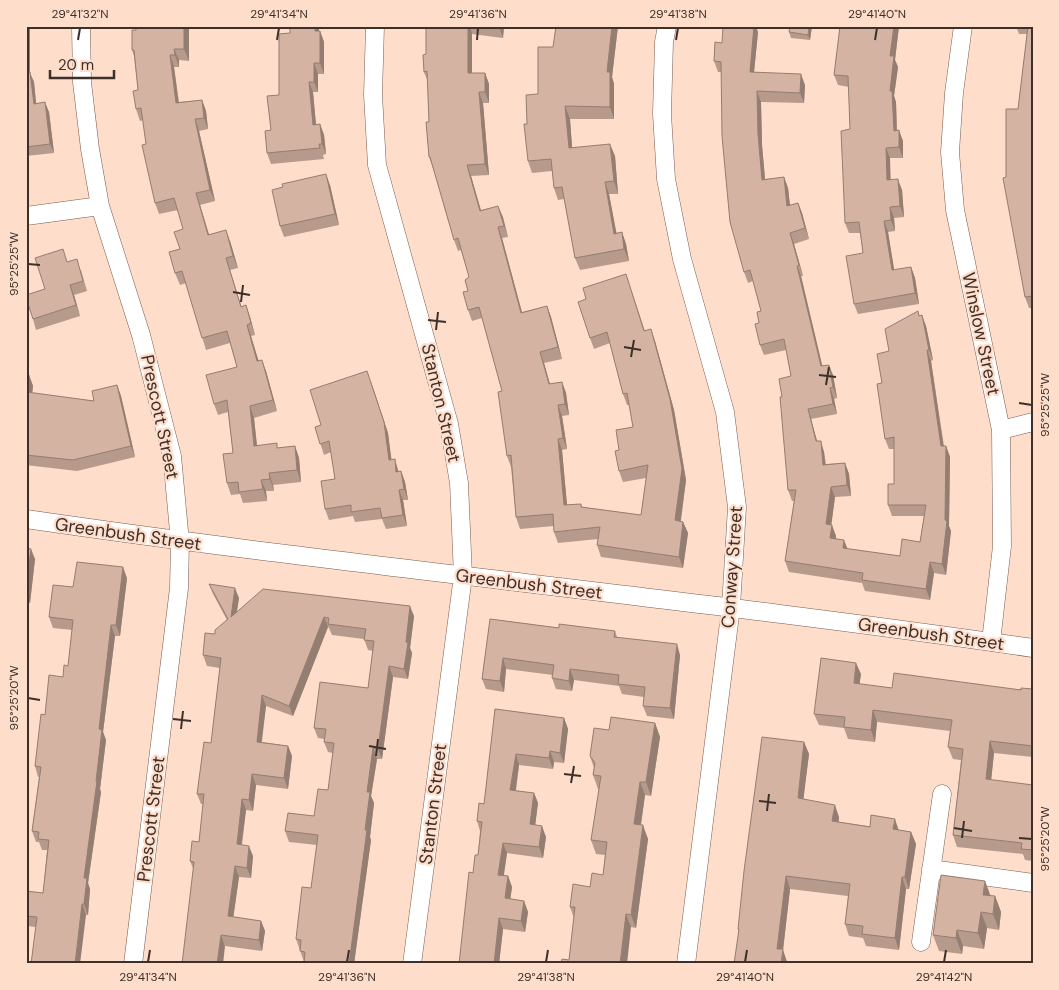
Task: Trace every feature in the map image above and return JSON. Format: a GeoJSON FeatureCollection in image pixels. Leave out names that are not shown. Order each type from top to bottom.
{"type":"FeatureCollection","features":[{"type":"Feature","properties":{"kind":"street","name":"Prescott Street"},"geometry":{"type":"LineString","coordinates":[[81,26],[82,82],[90,149],[100,206],[141,335],[172,456],[180,542],[179,588],[133,964]]}},
{"type":"Feature","properties":{"kind":"street","name":"Stanton Street"},"geometry":{"type":"LineString","coordinates":[[375,26],[373,95],[377,165],[449,424],[459,482],[463,576],[412,964]]}},
{"type":"Feature","properties":{"kind":"street","name":"Conway Street"},"geometry":{"type":"LineString","coordinates":[[666,26],[662,114],[666,179],[682,259],[725,412],[738,507],[731,608],[686,964]]}},
{"type":"Feature","properties":{"kind":"street","name":"Winslow Street"},"geometry":{"type":"LineString","coordinates":[[963,26],[954,93],[950,152],[955,210],[1001,430],[1002,546],[991,642]]}},
{"type":"Feature","properties":{"kind":"street"},"geometry":{"type":"LineString","coordinates":[[26,216],[100,206]]}},
{"type":"Feature","properties":{"kind":"street"},"geometry":{"type":"LineString","coordinates":[[1001,430],[1033,422]]}},
{"type":"Feature","properties":{"kind":"street","name":"Greenbush Street"},"geometry":{"type":"LineString","coordinates":[[26,519],[180,542],[731,608],[1033,648]]}},
{"type":"Feature","properties":{"kind":"street"},"geometry":{"type":"LineString","coordinates":[[921,942],[942,794]]}},
{"type":"Feature","properties":{"kind":"street"},"geometry":{"type":"LineString","coordinates":[[932,868],[1033,883]]}},
{"type":"Feature","properties":{"kind":"building"},"geometry":{"type":"Polygon","coordinates":[[[26,26],[27,73],[30,72],[34,104],[45,102],[50,144],[26,147],[26,26]]]}},
{"type":"Feature","properties":{"kind":"building"},"geometry":{"type":"Polygon","coordinates":[[[136,26],[184,26],[184,49],[174,49],[175,55],[170,55],[176,103],[202,100],[204,118],[195,119],[210,190],[196,193],[208,235],[226,230],[233,256],[226,258],[241,307],[246,305],[251,323],[247,325],[257,361],[262,360],[273,400],[250,406],[254,446],[277,443],[277,448],[295,446],[297,470],[269,473],[270,479],[261,480],[263,489],[239,492],[238,482],[227,483],[223,454],[233,453],[227,400],[214,404],[206,375],[237,367],[227,331],[202,338],[182,271],[175,273],[169,252],[180,249],[174,232],[183,229],[174,198],[155,203],[142,145],[146,144],[141,108],[136,109],[133,91],[138,90],[134,50],[132,50],[132,30],[136,30],[136,26]]]}},
{"type":"Feature","properties":{"kind":"building"},"geometry":{"type":"Polygon","coordinates":[[[290,26],[315,26],[315,31],[320,31],[320,63],[314,63],[314,82],[309,82],[313,125],[320,124],[322,144],[319,144],[320,148],[267,153],[265,131],[271,130],[267,96],[279,95],[279,34],[290,33],[290,26]]]}},
{"type":"Feature","properties":{"kind":"building"},"geometry":{"type":"Polygon","coordinates":[[[426,26],[468,26],[468,73],[485,73],[485,92],[479,92],[485,164],[467,165],[480,211],[498,206],[504,226],[498,227],[521,313],[547,306],[558,347],[540,352],[549,384],[562,382],[565,404],[558,405],[563,438],[558,439],[564,505],[581,504],[581,507],[641,515],[648,465],[619,471],[615,451],[619,450],[616,430],[633,427],[627,393],[623,394],[607,332],[590,338],[578,302],[586,299],[583,288],[626,274],[644,331],[651,329],[670,399],[682,469],[675,520],[683,522],[679,557],[597,545],[600,527],[554,532],[553,514],[516,517],[511,455],[507,456],[498,392],[502,391],[479,307],[468,310],[463,292],[468,291],[465,280],[469,277],[458,238],[454,240],[429,157],[426,122],[429,122],[427,71],[424,72],[423,55],[426,54],[426,26]]]}},
{"type":"Feature","properties":{"kind":"building"},"geometry":{"type":"Polygon","coordinates":[[[556,26],[612,26],[607,72],[610,72],[610,107],[565,106],[569,148],[610,144],[614,181],[605,182],[614,234],[622,232],[624,249],[575,258],[562,187],[554,188],[551,159],[528,161],[524,124],[527,124],[526,95],[538,94],[538,47],[553,47],[556,26]]]}},
{"type":"Feature","properties":{"kind":"building"},"geometry":{"type":"Polygon","coordinates":[[[723,26],[754,26],[750,72],[801,74],[800,93],[757,91],[762,180],[784,177],[787,206],[798,203],[805,228],[790,233],[799,265],[797,266],[821,366],[829,365],[833,387],[830,388],[833,404],[808,409],[816,441],[821,441],[823,465],[845,463],[847,485],[831,487],[826,524],[832,525],[830,538],[844,540],[843,548],[900,556],[902,539],[920,542],[926,505],[888,505],[888,484],[894,484],[894,437],[885,439],[877,384],[882,383],[877,354],[889,351],[885,329],[918,311],[919,316],[922,315],[929,350],[927,350],[941,446],[946,446],[945,520],[947,521],[942,564],[930,562],[926,589],[862,580],[863,573],[785,561],[796,490],[788,490],[780,397],[782,397],[779,379],[791,376],[784,339],[760,345],[755,324],[759,323],[757,312],[761,311],[750,270],[744,272],[730,222],[722,136],[721,62],[714,61],[715,42],[722,43],[723,26]]]}},
{"type":"Feature","properties":{"kind":"building"},"geometry":{"type":"Polygon","coordinates":[[[790,26],[809,26],[808,35],[789,32],[790,26]]]}},
{"type":"Feature","properties":{"kind":"building"},"geometry":{"type":"Polygon","coordinates":[[[840,26],[894,26],[890,56],[894,56],[890,91],[892,91],[894,131],[899,130],[899,147],[886,148],[887,180],[898,179],[900,206],[890,207],[891,220],[884,221],[892,270],[911,267],[915,293],[854,304],[846,256],[863,253],[859,222],[845,223],[841,131],[850,129],[848,76],[834,75],[840,26]]]}},
{"type":"Feature","properties":{"kind":"building"},"geometry":{"type":"Polygon","coordinates":[[[1028,26],[1033,26],[1033,296],[1025,297],[1003,178],[1006,177],[1006,109],[1018,109],[1028,26]]]}},
{"type":"Feature","properties":{"kind":"building"},"geometry":{"type":"Polygon","coordinates":[[[326,174],[335,214],[280,226],[272,190],[283,187],[282,184],[326,174]]]}},
{"type":"Feature","properties":{"kind":"building"},"geometry":{"type":"Polygon","coordinates":[[[63,249],[67,262],[77,259],[83,281],[70,285],[76,305],[33,319],[26,295],[45,289],[35,258],[63,249]]]}},
{"type":"Feature","properties":{"kind":"building"},"geometry":{"type":"Polygon","coordinates":[[[367,371],[384,422],[389,460],[395,459],[396,472],[401,471],[404,489],[399,490],[403,515],[382,518],[380,508],[351,512],[351,505],[325,509],[321,481],[335,479],[329,441],[320,444],[315,427],[321,425],[310,390],[367,371]]]}},
{"type":"Feature","properties":{"kind":"building"},"geometry":{"type":"Polygon","coordinates":[[[26,375],[29,375],[27,392],[94,401],[92,391],[117,385],[131,446],[73,460],[26,455],[26,375]]]}},
{"type":"Feature","properties":{"kind":"building"},"geometry":{"type":"Polygon","coordinates":[[[26,548],[31,549],[26,588],[26,548]]]}},
{"type":"Feature","properties":{"kind":"building"},"geometry":{"type":"Polygon","coordinates":[[[77,562],[123,567],[116,625],[111,625],[99,729],[102,730],[97,781],[84,878],[87,878],[75,964],[31,964],[37,917],[26,916],[26,891],[43,893],[49,840],[38,839],[39,832],[32,831],[41,767],[35,766],[41,714],[45,715],[49,675],[63,677],[64,665],[68,666],[73,620],[49,617],[53,585],[73,587],[77,562]]]}},
{"type":"Feature","properties":{"kind":"building"},"geometry":{"type":"Polygon","coordinates":[[[209,584],[235,588],[231,617],[263,589],[410,606],[406,642],[408,643],[404,669],[389,666],[378,749],[373,748],[367,792],[370,792],[365,830],[367,830],[349,964],[304,964],[305,952],[300,951],[301,940],[296,939],[302,887],[311,888],[318,835],[285,831],[288,813],[314,816],[318,789],[328,790],[334,743],[324,742],[326,729],[314,728],[320,682],[368,688],[374,641],[364,640],[366,629],[328,624],[329,618],[324,617],[289,706],[262,695],[257,742],[288,746],[284,778],[252,774],[249,800],[242,799],[237,844],[249,846],[247,868],[235,866],[228,916],[261,921],[259,940],[221,935],[217,964],[182,964],[194,862],[190,861],[192,841],[199,842],[204,794],[197,794],[204,742],[211,743],[221,658],[203,655],[205,633],[215,634],[215,630],[228,619],[209,584]]]}},
{"type":"Feature","properties":{"kind":"building"},"geometry":{"type":"Polygon","coordinates":[[[490,619],[559,628],[559,624],[615,631],[614,637],[677,644],[670,708],[643,706],[645,687],[618,684],[619,675],[570,669],[569,681],[552,678],[554,665],[503,658],[500,681],[482,679],[490,619]]]}},
{"type":"Feature","properties":{"kind":"building"},"geometry":{"type":"Polygon","coordinates":[[[821,658],[856,663],[854,683],[892,688],[894,673],[1021,690],[1021,688],[1033,689],[1033,746],[990,741],[986,779],[1033,785],[1033,850],[1021,849],[1022,843],[953,835],[963,749],[948,747],[952,720],[873,710],[871,730],[844,727],[845,717],[814,714],[821,658]]]}},
{"type":"Feature","properties":{"kind":"building"},"geometry":{"type":"Polygon","coordinates":[[[495,709],[564,718],[560,753],[550,751],[549,758],[516,754],[510,790],[534,793],[530,824],[542,826],[539,847],[503,843],[498,875],[508,876],[505,898],[524,901],[521,921],[499,918],[494,964],[459,964],[469,872],[473,873],[475,855],[478,855],[482,822],[477,821],[479,803],[484,804],[495,709]]]}},
{"type":"Feature","properties":{"kind":"building"},"geometry":{"type":"Polygon","coordinates":[[[611,717],[655,723],[646,782],[640,782],[634,824],[643,825],[631,915],[626,914],[620,964],[561,964],[562,959],[569,960],[575,907],[570,907],[573,884],[590,887],[592,873],[603,875],[607,842],[591,840],[601,776],[593,775],[595,763],[590,756],[594,728],[609,730],[611,717]]]}},
{"type":"Feature","properties":{"kind":"building"},"geometry":{"type":"Polygon","coordinates":[[[762,737],[804,742],[798,798],[835,805],[832,821],[870,827],[871,815],[895,819],[893,829],[911,832],[905,877],[902,877],[895,938],[862,934],[863,926],[845,924],[850,884],[786,876],[777,949],[783,949],[781,964],[734,964],[762,737]]]}},
{"type":"Feature","properties":{"kind":"building"},"geometry":{"type":"Polygon","coordinates":[[[941,875],[985,881],[983,895],[995,896],[993,914],[981,912],[978,933],[957,930],[956,938],[933,935],[941,875]]]}}]}
